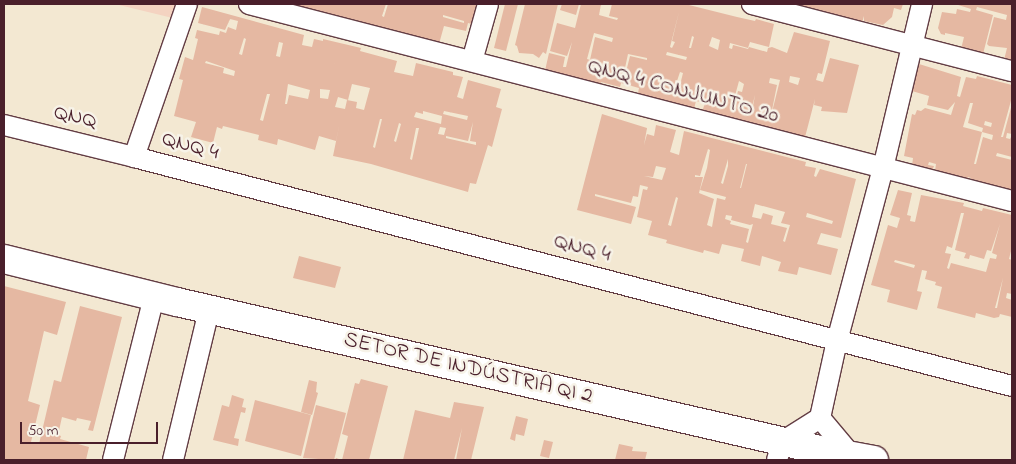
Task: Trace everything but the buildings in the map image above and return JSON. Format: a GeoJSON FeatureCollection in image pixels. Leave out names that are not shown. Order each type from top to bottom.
{"type":"FeatureCollection","features":[{"type":"Feature","properties":{"kind":"street","name":"QNQ 4"},"geometry":{"type":"LineString","coordinates":[[187,4],[134,157],[1012,386]]}},
{"type":"Feature","properties":{"kind":"street","name":"QNQ 4 CONJUNTO 20"},"geometry":{"type":"LineString","coordinates":[[248,4],[1012,201]]}},
{"type":"Feature","properties":{"kind":"street"},"geometry":{"type":"LineString","coordinates":[[472,61],[488,4]]}},
{"type":"Feature","properties":{"kind":"street"},"geometry":{"type":"LineString","coordinates":[[752,4],[779,7],[911,45],[1012,71]]}},
{"type":"Feature","properties":{"kind":"street"},"geometry":{"type":"LineString","coordinates":[[780,451],[820,418],[837,340],[883,168],[922,4]]}},
{"type":"Feature","properties":{"kind":"street","name":"QNQ"},"geometry":{"type":"LineString","coordinates":[[4,125],[134,157]]}},
{"type":"Feature","properties":{"kind":"street","name":"SETOR DE INDÚSTRIA QI 2"},"geometry":{"type":"LineString","coordinates":[[4,259],[780,451],[858,458]]}},
{"type":"Feature","properties":{"kind":"street"},"geometry":{"type":"LineString","coordinates":[[113,460],[154,297]]}},
{"type":"Feature","properties":{"kind":"street"},"geometry":{"type":"LineString","coordinates":[[173,460],[209,310]]}},
{"type":"Feature","properties":{"kind":"street"},"geometry":{"type":"LineString","coordinates":[[820,418],[858,458]]}},
{"type":"Feature","properties":{"kind":"shaded area"},"geometry":{"type":"Polygon","coordinates":[[[115,4],[189,4],[185,21],[115,4]]]}}]}
